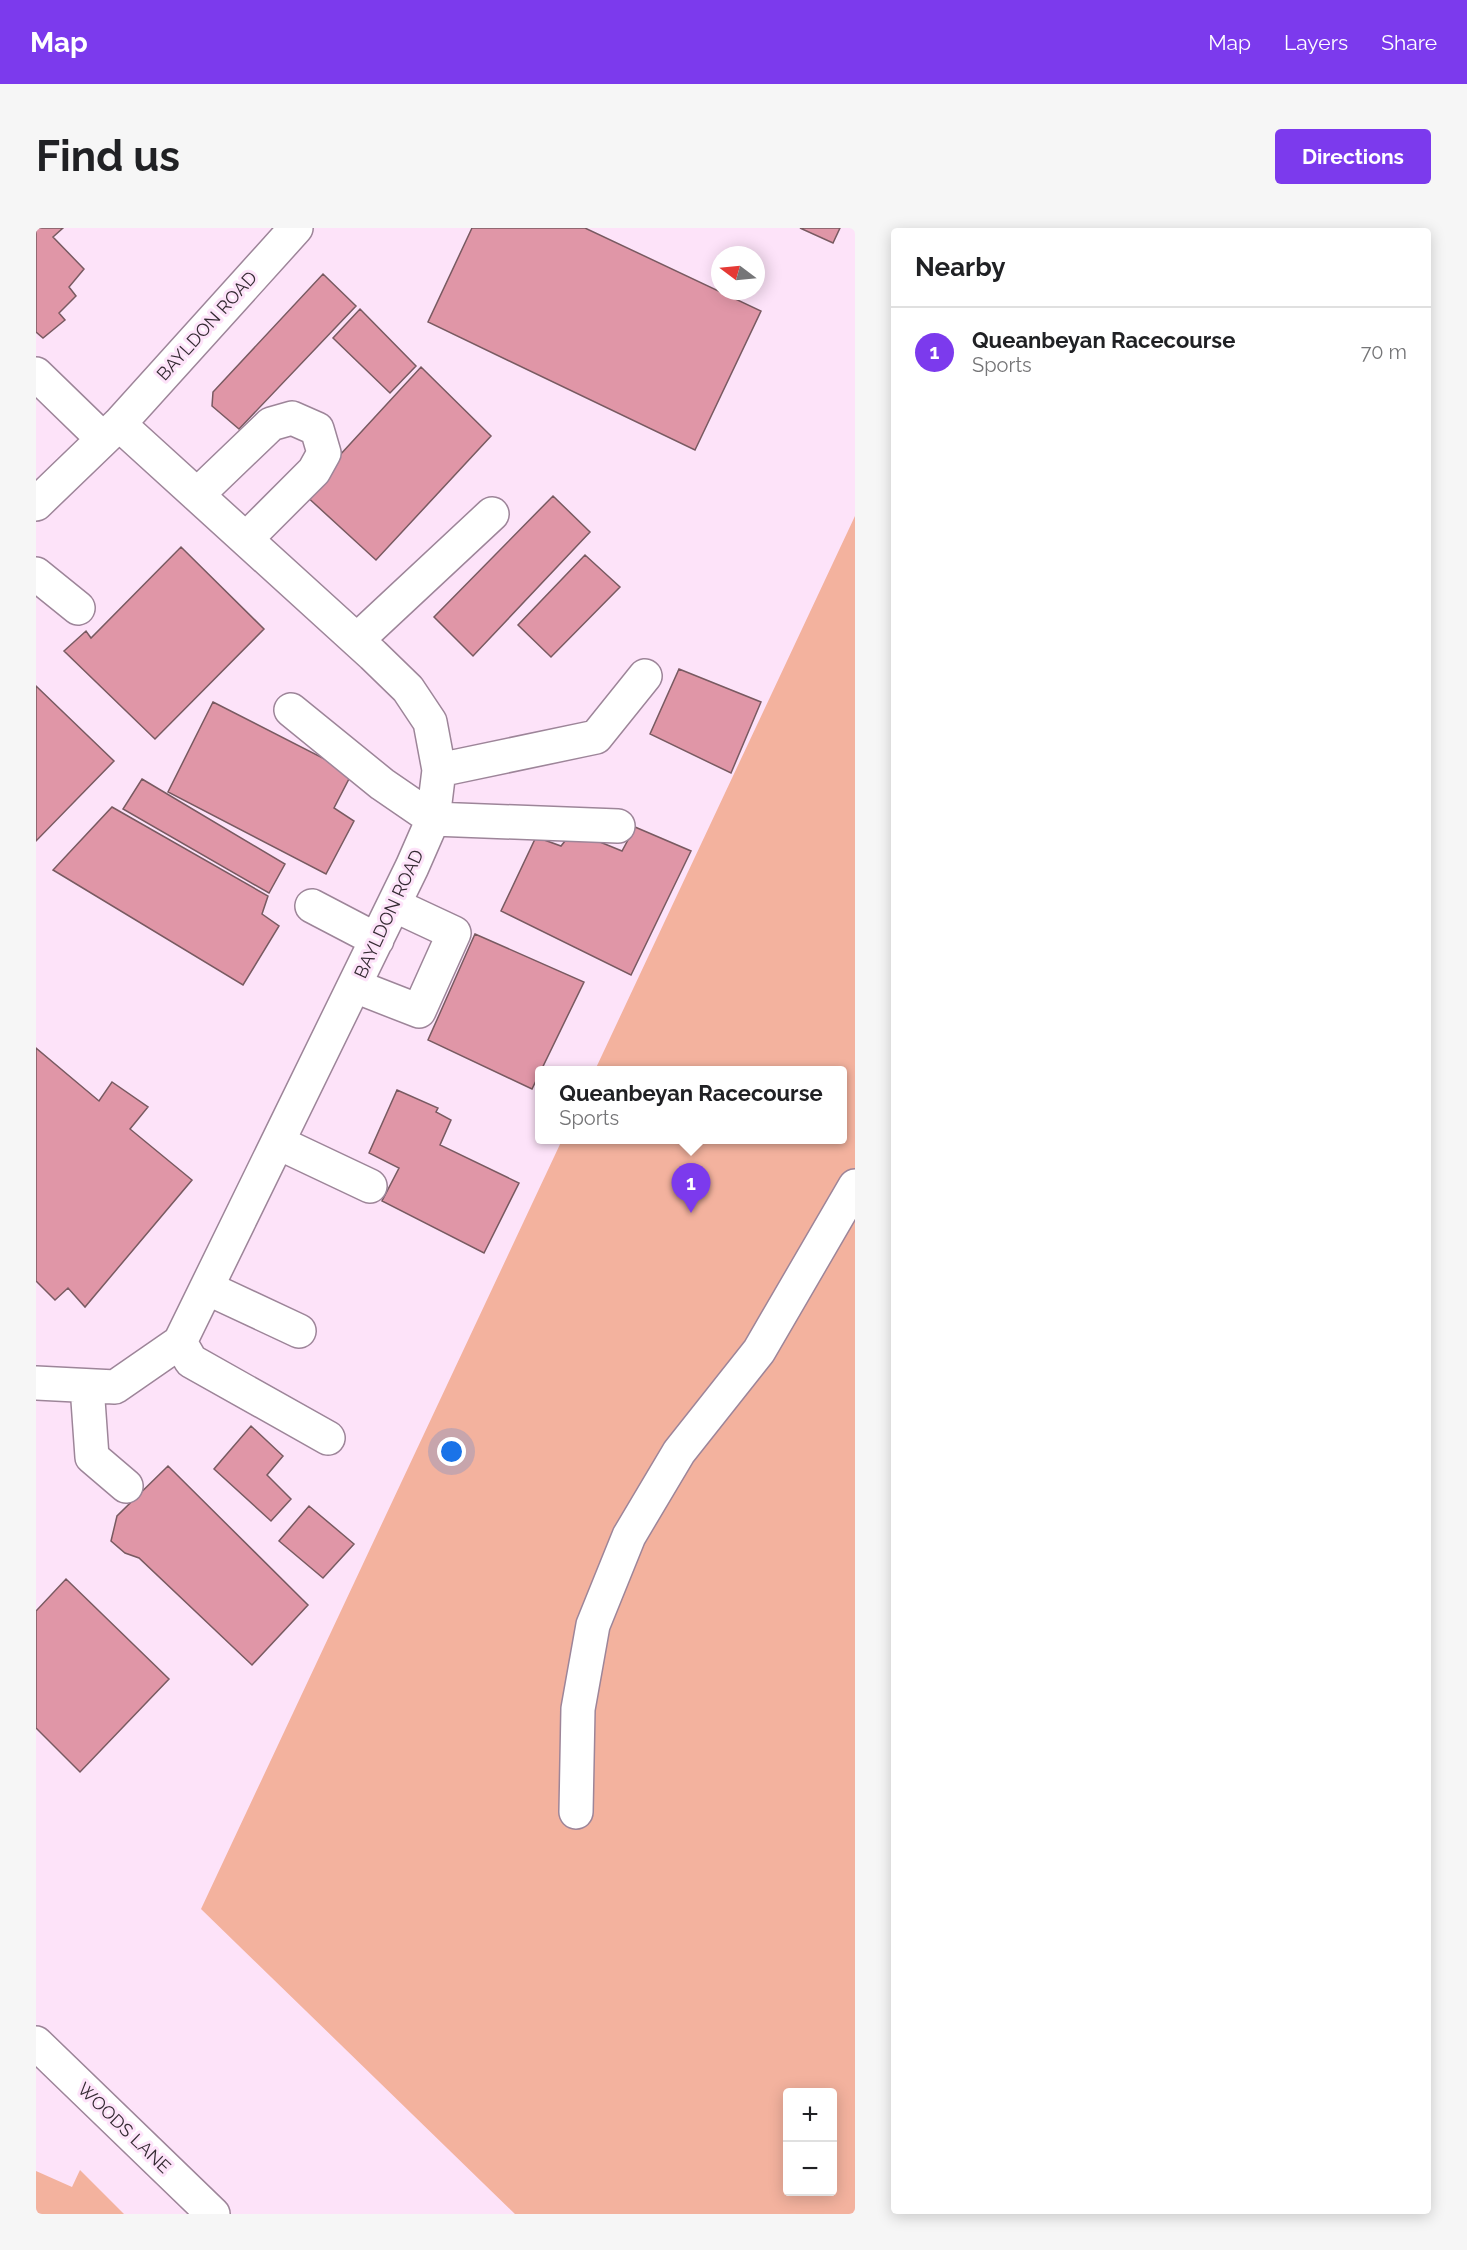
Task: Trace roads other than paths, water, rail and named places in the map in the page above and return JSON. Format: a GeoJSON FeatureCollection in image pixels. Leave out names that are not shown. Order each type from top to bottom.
{"type":"FeatureCollection","features":[{"type":"Feature","properties":{"kind":"street","name":"BAYLDON ROAD"},"geometry":{"type":"LineString","coordinates":[[43,484],[111,431],[296,228]]}},
{"type":"Feature","properties":{"kind":"street"},"geometry":{"type":"LineString","coordinates":[[36,374],[111,431]]}},
{"type":"Feature","properties":{"kind":"street"},"geometry":{"type":"LineString","coordinates":[[197,495],[271,424],[292,418],[317,429],[324,453],[314,471],[246,539]]}},
{"type":"Feature","properties":{"kind":"street","name":"BAYLDON ROAD"},"geometry":{"type":"LineString","coordinates":[[36,1383],[115,1387],[180,1342],[355,986],[433,819],[439,770],[430,722],[408,689],[197,495],[111,431]]}},
{"type":"Feature","properties":{"kind":"street"},"geometry":{"type":"LineString","coordinates":[[357,640],[492,514]]}},
{"type":"Feature","properties":{"kind":"street"},"geometry":{"type":"LineString","coordinates":[[36,574],[78,608]]}},
{"type":"Feature","properties":{"kind":"street"},"geometry":{"type":"LineString","coordinates":[[439,770],[596,737],[645,676]]}},
{"type":"Feature","properties":{"kind":"street"},"geometry":{"type":"LineString","coordinates":[[291,711],[382,784],[433,819],[618,826]]}},
{"type":"Feature","properties":{"kind":"street"},"geometry":{"type":"LineString","coordinates":[[355,986],[419,1011],[454,933],[394,905]]}},
{"type":"Feature","properties":{"kind":"street"},"geometry":{"type":"LineString","coordinates":[[312,906],[377,940]]}},
{"type":"Feature","properties":{"kind":"street"},"geometry":{"type":"LineString","coordinates":[[279,1143],[370,1186]]}},
{"type":"Feature","properties":{"kind":"street"},"geometry":{"type":"LineString","coordinates":[[576,1812],[578,1709],[593,1625],[629,1536],[679,1452],[759,1351],[855,1186]]}},
{"type":"Feature","properties":{"kind":"street"},"geometry":{"type":"LineString","coordinates":[[207,1288],[298,1331]]}},
{"type":"Feature","properties":{"kind":"street"},"geometry":{"type":"LineString","coordinates":[[180,1342],[191,1361],[328,1438]]}},
{"type":"Feature","properties":{"kind":"street"},"geometry":{"type":"LineString","coordinates":[[87,1386],[92,1457],[126,1486]]}},
{"type":"Feature","properties":{"kind":"street","name":"WOODS LANE"},"geometry":{"type":"LineString","coordinates":[[36,2043],[213,2214]]}},
{"type":"Feature","properties":{"kind":"place","name":"Queanbeyan Racecourse"},"geometry":{"type":"Point","coordinates":[691,1213]}}]}
